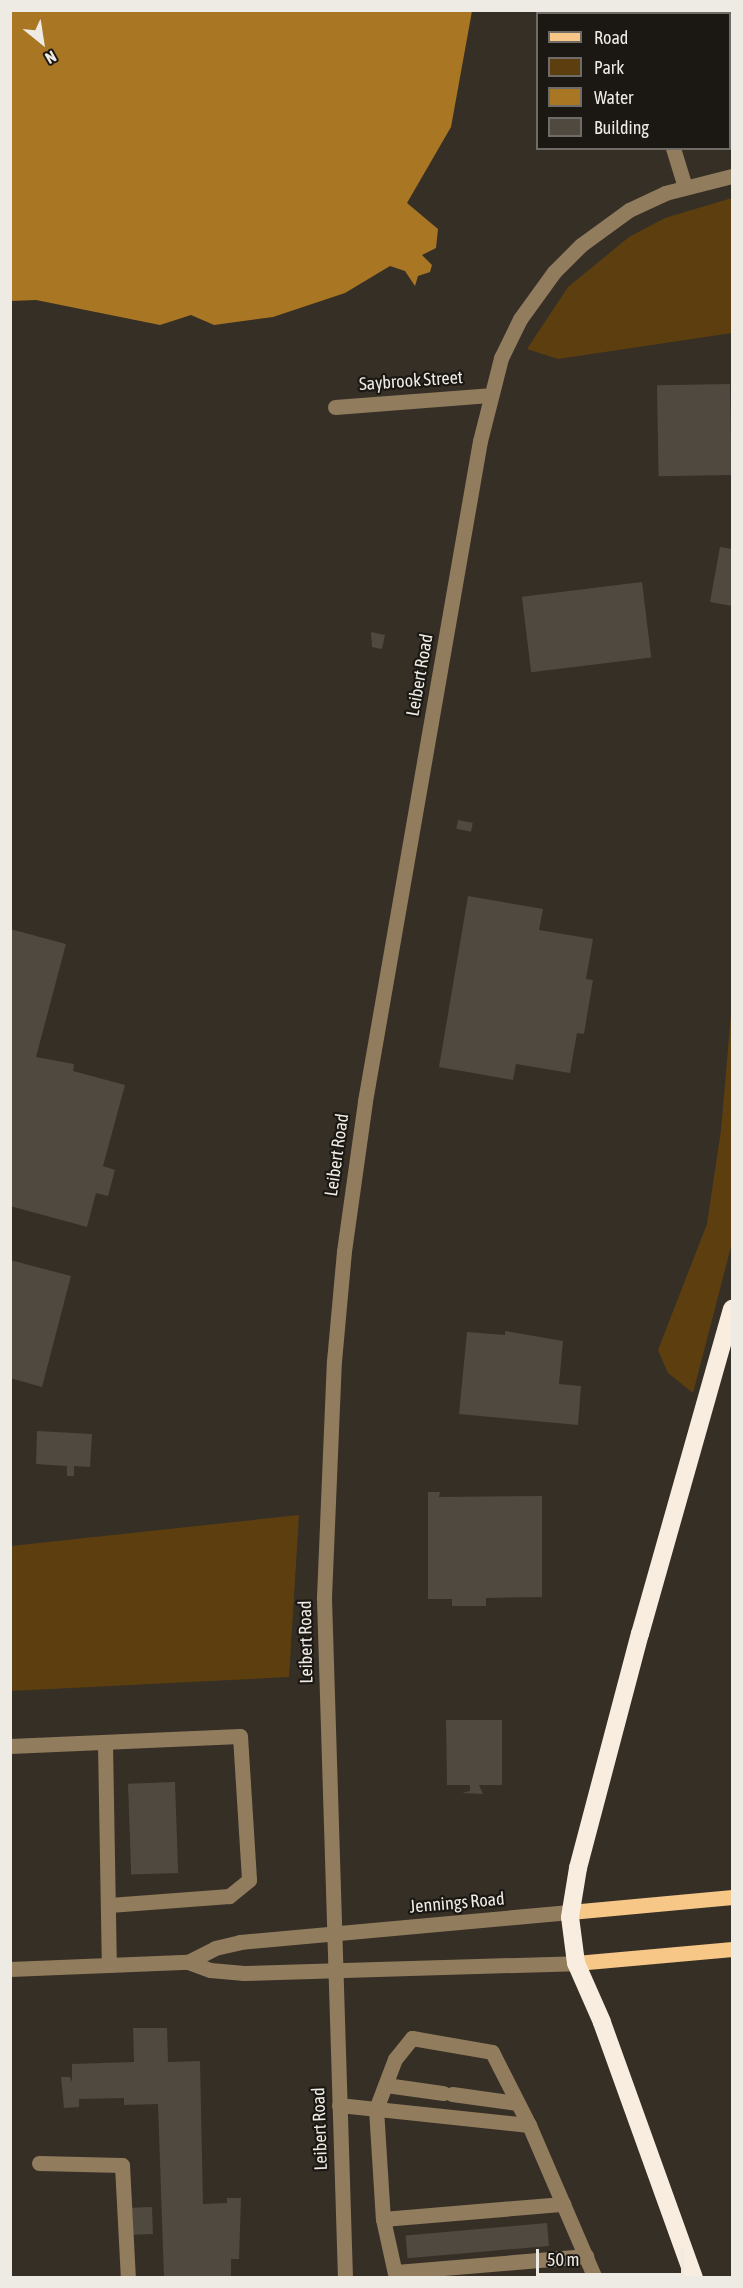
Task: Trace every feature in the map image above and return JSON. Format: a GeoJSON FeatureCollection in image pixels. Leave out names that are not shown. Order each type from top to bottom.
{"type":"FeatureCollection","features":[{"type":"Feature","properties":{"kind":"highway"},"geometry":{"type":"LineString","coordinates":[[694,2277],[602,2022],[576,1963],[570,1912],[578,1868],[640,1634],[732,1309]]}},
{"type":"Feature","properties":{"kind":"main road","name":"Jennings Road"},"geometry":{"type":"LineString","coordinates":[[570,1912],[732,1897]]}},
{"type":"Feature","properties":{"kind":"main road","name":"Jennings Road"},"geometry":{"type":"LineString","coordinates":[[576,1963],[732,1948]]}},
{"type":"Feature","properties":{"kind":"street"},"geometry":{"type":"LineString","coordinates":[[674,150],[685,187]]}},
{"type":"Feature","properties":{"kind":"street","name":"Leibert Road"},"geometry":{"type":"LineString","coordinates":[[345,2277],[334,1971],[325,1545],[340,1285],[371,1062],[490,395],[511,336],[554,272],[612,221],[644,202],[685,187],[732,176]]}},
{"type":"Feature","properties":{"kind":"street","name":"Saybrook Street"},"geometry":{"type":"LineString","coordinates":[[334,407],[490,395]]}},
{"type":"Feature","properties":{"kind":"street"},"geometry":{"type":"LineString","coordinates":[[10,1746],[240,1736],[249,1880],[229,1896],[109,1905]]}},
{"type":"Feature","properties":{"kind":"street"},"geometry":{"type":"LineString","coordinates":[[105,1743],[109,1965]]}},
{"type":"Feature","properties":{"kind":"street","name":"Jennings Road"},"geometry":{"type":"LineString","coordinates":[[188,1962],[226,1944],[570,1912]]}},
{"type":"Feature","properties":{"kind":"street","name":"Jennings Road"},"geometry":{"type":"LineString","coordinates":[[10,1969],[188,1962],[230,1973],[576,1963]]}},
{"type":"Feature","properties":{"kind":"street"},"geometry":{"type":"LineString","coordinates":[[586,2256],[396,2275],[383,2219],[376,2109],[395,2059],[412,2038],[492,2052],[529,2125],[586,2256],[594,2277]]}},
{"type":"Feature","properties":{"kind":"street"},"geometry":{"type":"LineString","coordinates":[[386,2085],[518,2103]]}},
{"type":"Feature","properties":{"kind":"street"},"geometry":{"type":"LineString","coordinates":[[339,2105],[529,2125]]}},
{"type":"Feature","properties":{"kind":"street"},"geometry":{"type":"LineString","coordinates":[[39,2163],[122,2164],[128,2277]]}},
{"type":"Feature","properties":{"kind":"street"},"geometry":{"type":"LineString","coordinates":[[383,2219],[563,2204]]}},
{"type":"Feature","properties":{"kind":"green space"},"geometry":{"type":"Polygon","coordinates":[[[732,198],[732,333],[558,359],[527,349],[568,287],[629,237],[665,218],[732,198]]]}},
{"type":"Feature","properties":{"kind":"green space"},"geometry":{"type":"Polygon","coordinates":[[[732,1003],[732,1243],[693,1393],[668,1373],[658,1350],[707,1224],[721,1130],[732,1003]]]}},
{"type":"Feature","properties":{"kind":"green space"},"geometry":{"type":"Polygon","coordinates":[[[299,1515],[289,1677],[11,1691],[11,1546],[299,1515]]]}},
{"type":"Feature","properties":{"kind":"water"},"geometry":{"type":"Polygon","coordinates":[[[11,10],[472,11],[451,127],[407,203],[438,229],[436,248],[422,255],[432,265],[430,272],[418,276],[415,286],[405,271],[390,266],[345,293],[273,317],[214,325],[191,315],[160,325],[36,300],[11,301],[11,10]]]}},
{"type":"Feature","properties":{"kind":"building"},"geometry":{"type":"Polygon","coordinates":[[[730,384],[732,475],[659,476],[657,385],[730,384]]]}},
{"type":"Feature","properties":{"kind":"building"},"geometry":{"type":"Polygon","coordinates":[[[720,547],[732,549],[732,606],[710,602],[720,547]]]}},
{"type":"Feature","properties":{"kind":"building"},"geometry":{"type":"Polygon","coordinates":[[[642,582],[651,657],[531,672],[522,597],[642,582]]]}},
{"type":"Feature","properties":{"kind":"building"},"geometry":{"type":"Polygon","coordinates":[[[371,632],[385,635],[382,649],[372,647],[371,632]]]}},
{"type":"Feature","properties":{"kind":"building"},"geometry":{"type":"Polygon","coordinates":[[[458,820],[473,823],[471,832],[456,829],[458,820]]]}},
{"type":"Feature","properties":{"kind":"building"},"geometry":{"type":"Polygon","coordinates":[[[468,896],[543,909],[539,930],[593,939],[586,979],[593,980],[584,1034],[577,1033],[570,1073],[516,1064],[513,1080],[439,1067],[468,896]]]}},
{"type":"Feature","properties":{"kind":"building"},"geometry":{"type":"Polygon","coordinates":[[[10,929],[66,944],[36,1057],[74,1064],[73,1071],[125,1085],[103,1166],[115,1170],[108,1196],[96,1193],[87,1227],[10,1206],[10,929]]]}},
{"type":"Feature","properties":{"kind":"building"},"geometry":{"type":"Polygon","coordinates":[[[10,1260],[71,1276],[42,1387],[10,1378],[10,1260]]]}},
{"type":"Feature","properties":{"kind":"building"},"geometry":{"type":"Polygon","coordinates":[[[505,1331],[563,1341],[559,1384],[581,1386],[578,1425],[459,1414],[467,1332],[505,1335],[505,1331]]]}},
{"type":"Feature","properties":{"kind":"building"},"geometry":{"type":"Polygon","coordinates":[[[37,1431],[92,1434],[90,1467],[74,1466],[74,1476],[67,1476],[67,1466],[36,1464],[37,1431]]]}},
{"type":"Feature","properties":{"kind":"building"},"geometry":{"type":"Polygon","coordinates":[[[428,1492],[440,1492],[439,1497],[542,1496],[542,1597],[486,1598],[486,1606],[452,1606],[452,1599],[428,1599],[428,1492]]]}},
{"type":"Feature","properties":{"kind":"building"},"geometry":{"type":"Polygon","coordinates":[[[446,1720],[502,1720],[502,1785],[479,1785],[483,1794],[462,1793],[470,1791],[470,1785],[447,1785],[446,1720]]]}},
{"type":"Feature","properties":{"kind":"building"},"geometry":{"type":"Polygon","coordinates":[[[175,1782],[178,1873],[131,1875],[128,1784],[175,1782]]]}},
{"type":"Feature","properties":{"kind":"building"},"geometry":{"type":"Polygon","coordinates":[[[133,2028],[167,2028],[168,2062],[200,2061],[203,2204],[227,2203],[227,2198],[241,2198],[239,2259],[231,2259],[231,2278],[164,2278],[158,2104],[124,2105],[124,2098],[79,2099],[79,2107],[64,2108],[61,2077],[70,2077],[72,2082],[72,2064],[134,2062],[133,2028]]]}},
{"type":"Feature","properties":{"kind":"building"},"geometry":{"type":"Polygon","coordinates":[[[152,2207],[153,2234],[133,2235],[132,2208],[152,2207]]]}},
{"type":"Feature","properties":{"kind":"building"},"geometry":{"type":"Polygon","coordinates":[[[547,2223],[549,2246],[408,2258],[406,2235],[547,2223]]]}}]}
